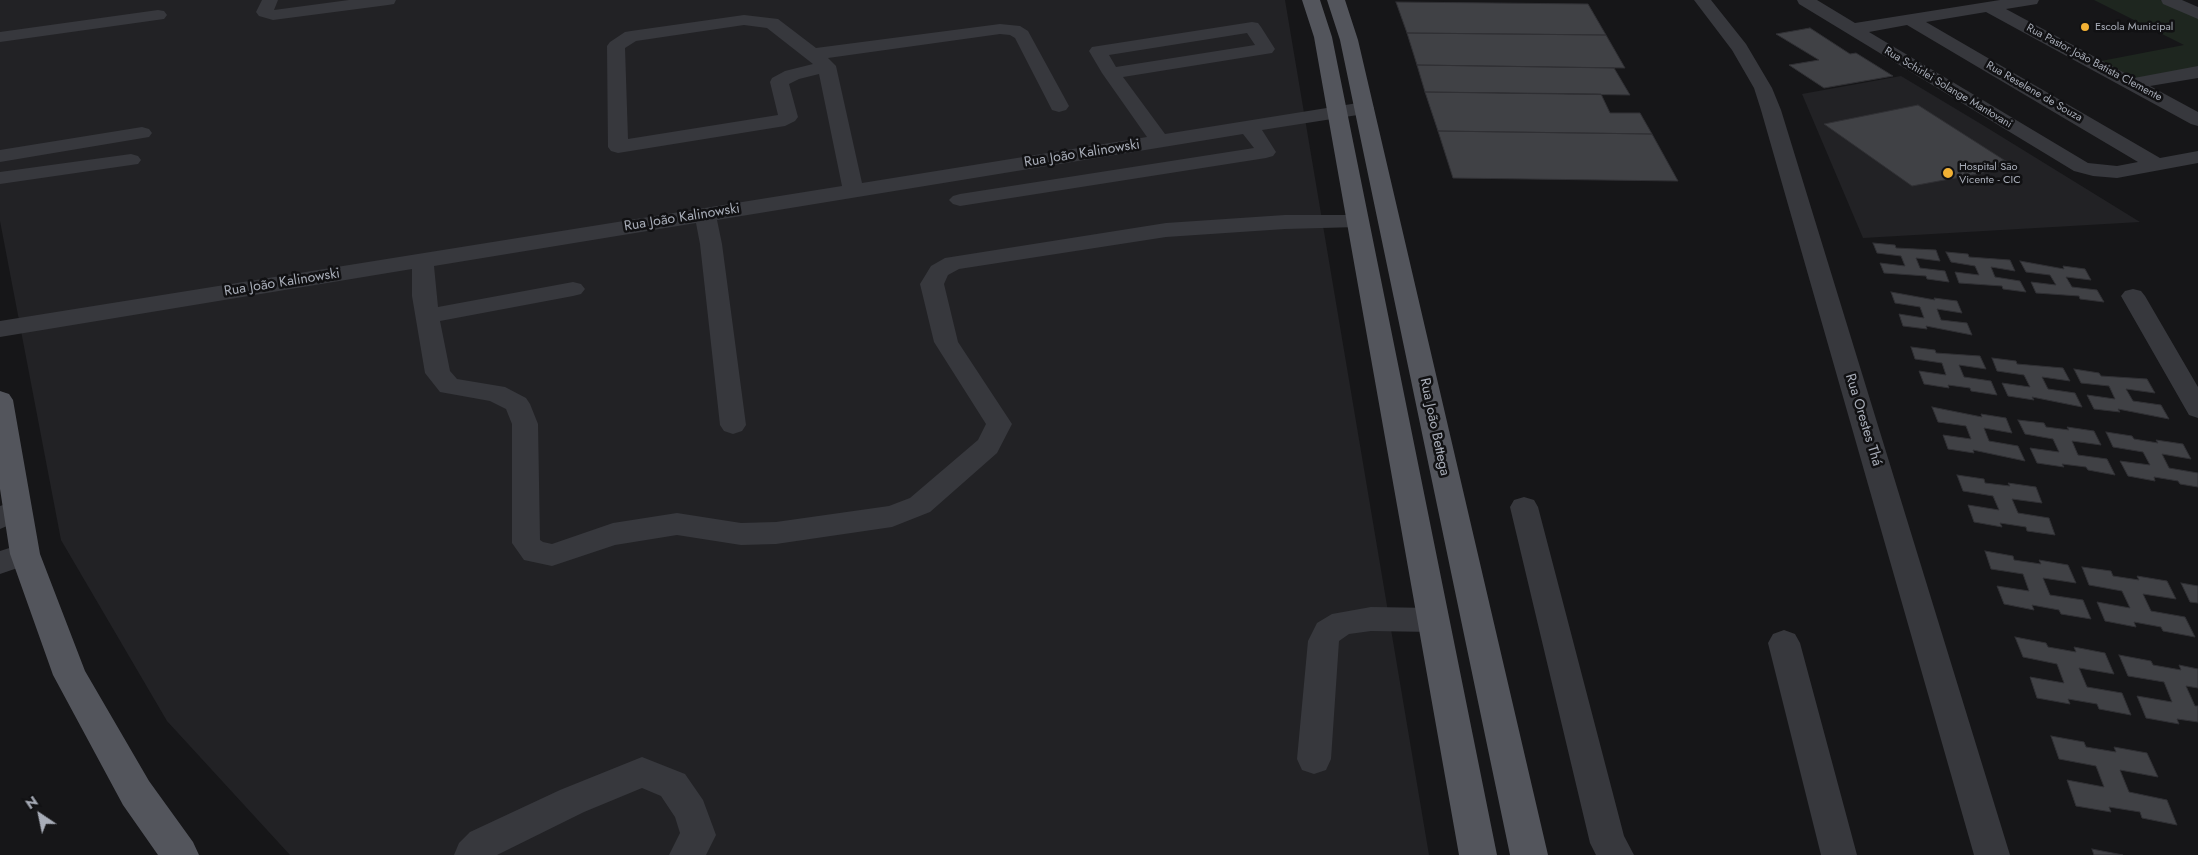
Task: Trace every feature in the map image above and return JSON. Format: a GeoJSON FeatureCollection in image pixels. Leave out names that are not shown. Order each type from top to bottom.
{"type":"FeatureCollection","features":[{"type":"Feature","properties":{"kind":"main road"},"geometry":{"type":"LineString","coordinates":[[1311,0],[1323,37],[1478,855]]}},
{"type":"Feature","properties":{"kind":"main road","name":"Rua João Bettega"},"geometry":{"type":"LineString","coordinates":[[1336,0],[1349,40],[1529,855]]}},
{"type":"Feature","properties":{"kind":"main road"},"geometry":{"type":"LineString","coordinates":[[0,400],[13,558],[44,608],[70,675],[101,733],[136,793],[180,855]]}},
{"type":"Feature","properties":{"kind":"street"},"geometry":{"type":"LineString","coordinates":[[270,0],[266,12],[273,15],[388,0]]}},
{"type":"Feature","properties":{"kind":"street","name":"Rua Orestes Thá"},"geometry":{"type":"LineString","coordinates":[[1702,0],[1740,48],[1763,88],[1771,110],[1992,855]]}},
{"type":"Feature","properties":{"kind":"street","name":"Rua Schirlei Solange Mantovani"},"geometry":{"type":"LineString","coordinates":[[1805,0],[2062,157],[2093,170],[2117,172],[2198,157]]}},
{"type":"Feature","properties":{"kind":"street"},"geometry":{"type":"LineString","coordinates":[[1916,0],[1942,15]]}},
{"type":"Feature","properties":{"kind":"street"},"geometry":{"type":"LineString","coordinates":[[2169,0],[2198,14]]}},
{"type":"Feature","properties":{"kind":"street"},"geometry":{"type":"LineString","coordinates":[[1853,29],[2022,1]]}},
{"type":"Feature","properties":{"kind":"street","name":"Rua Pastor João Batista Clemente"},"geometry":{"type":"LineString","coordinates":[[1990,7],[2198,120]]}},
{"type":"Feature","properties":{"kind":"street"},"geometry":{"type":"LineString","coordinates":[[0,37],[158,15]]}},
{"type":"Feature","properties":{"kind":"street"},"geometry":{"type":"LineString","coordinates":[[853,191],[821,60],[772,23],[744,20],[631,36],[616,46],[618,147],[778,122],[788,116],[779,82],[821,60],[1000,29],[1014,30],[1022,35],[1059,106]]}},
{"type":"Feature","properties":{"kind":"street","name":"Rua Reselene de Souza"},"geometry":{"type":"LineString","coordinates":[[1910,20],[2158,165]]}},
{"type":"Feature","properties":{"kind":"street"},"geometry":{"type":"LineString","coordinates":[[1111,73],[1266,49],[1252,27],[1098,51],[1111,73],[1160,141]]}},
{"type":"Feature","properties":{"kind":"street"},"geometry":{"type":"LineString","coordinates":[[2133,84],[2198,72]]}},
{"type":"Feature","properties":{"kind":"street","name":"Rua João Kalinowski"},"geometry":{"type":"LineString","coordinates":[[0,329],[1364,108]]}},
{"type":"Feature","properties":{"kind":"street"},"geometry":{"type":"LineString","coordinates":[[960,200],[1270,160],[1260,141],[1248,127]]}},
{"type":"Feature","properties":{"kind":"street"},"geometry":{"type":"LineString","coordinates":[[0,156],[142,133]]}},
{"type":"Feature","properties":{"kind":"street"},"geometry":{"type":"LineString","coordinates":[[0,178],[131,160]]}},
{"type":"Feature","properties":{"kind":"street"},"geometry":{"type":"LineString","coordinates":[[705,215],[733,426]]}},
{"type":"Feature","properties":{"kind":"street"},"geometry":{"type":"LineString","coordinates":[[423,260],[424,296],[438,373],[449,386],[496,393],[516,404],[525,424],[526,544],[534,552],[552,555],[613,534],[677,524],[741,534],[776,533],[892,516],[920,505],[988,446],[999,424],[946,342],[932,284],[939,271],[953,263],[1166,230],[1285,222],[1358,221]]}},
{"type":"Feature","properties":{"kind":"street"},"geometry":{"type":"LineString","coordinates":[[427,316],[573,289]]}},
{"type":"Feature","properties":{"kind":"street"},"geometry":{"type":"LineString","coordinates":[[2133,296],[2198,409]]}},
{"type":"Feature","properties":{"kind":"street"},"geometry":{"type":"LineString","coordinates":[[1524,507],[1608,843],[1616,855]]}},
{"type":"Feature","properties":{"kind":"street"},"geometry":{"type":"LineString","coordinates":[[1314,758],[1322,641],[1328,632],[1343,623],[1371,619],[1434,620]]}},
{"type":"Feature","properties":{"kind":"street"},"geometry":{"type":"LineString","coordinates":[[1784,643],[1839,855]]}},
{"type":"Feature","properties":{"kind":"street"},"geometry":{"type":"LineString","coordinates":[[472,855],[483,844],[545,814],[642,772],[673,785],[691,811],[698,835],[688,855]]}},
{"type":"Feature","properties":{"kind":"shaded area"},"geometry":{"type":"Polygon","coordinates":[[[0,0],[1285,0],[1429,855],[290,855],[167,721],[61,540],[0,221],[0,0]]]}},
{"type":"Feature","properties":{"kind":"shaded area"},"geometry":{"type":"Polygon","coordinates":[[[2094,0],[2160,0],[2198,18],[2198,68],[2136,79],[2101,61],[2184,45],[2094,0]]]}},
{"type":"Feature","properties":{"kind":"shaded area","name":"Hospital São Vicente - CIC"},"geometry":{"type":"Polygon","coordinates":[[[1901,76],[2140,222],[1863,238],[1802,94],[1901,76]]]}},
{"type":"Feature","properties":{"kind":"building"},"geometry":{"type":"Polygon","coordinates":[[[1396,2],[1588,4],[1606,35],[1407,33],[1396,2]]]}},
{"type":"Feature","properties":{"kind":"building"},"geometry":{"type":"Polygon","coordinates":[[[1810,28],[1850,54],[1856,53],[1893,76],[1824,88],[1789,65],[1819,60],[1776,34],[1810,28]]]}},
{"type":"Feature","properties":{"kind":"building"},"geometry":{"type":"Polygon","coordinates":[[[1407,33],[1606,35],[1625,68],[1417,65],[1407,33]]]}},
{"type":"Feature","properties":{"kind":"building"},"geometry":{"type":"Polygon","coordinates":[[[1417,65],[1614,68],[1630,95],[1425,92],[1417,65]]]}},
{"type":"Feature","properties":{"kind":"building"},"geometry":{"type":"Polygon","coordinates":[[[1425,92],[1601,94],[1610,113],[1640,113],[1652,134],[1438,131],[1425,92]]]}},
{"type":"Feature","properties":{"kind":"building"},"geometry":{"type":"Polygon","coordinates":[[[1918,105],[2015,167],[1912,186],[1824,124],[1918,105]]]}},
{"type":"Feature","properties":{"kind":"building"},"geometry":{"type":"Polygon","coordinates":[[[1438,131],[1652,134],[1678,181],[1453,178],[1438,131]]]}},
{"type":"Feature","properties":{"kind":"building"},"geometry":{"type":"Polygon","coordinates":[[[1873,243],[1895,245],[1896,248],[1936,250],[1940,261],[1916,258],[1920,268],[1945,271],[1949,282],[1927,279],[1926,276],[1884,273],[1880,263],[1905,266],[1901,256],[1877,253],[1873,243]]]}},
{"type":"Feature","properties":{"kind":"building"},"geometry":{"type":"Polygon","coordinates":[[[1946,252],[1968,254],[1969,257],[2010,260],[2015,271],[1991,267],[1995,277],[2020,281],[2026,292],[2003,289],[2002,286],[1959,283],[1955,272],[1979,275],[1975,266],[1951,262],[1946,252]]]}},
{"type":"Feature","properties":{"kind":"building"},"geometry":{"type":"Polygon","coordinates":[[[2020,261],[2064,269],[2063,266],[2085,269],[2091,280],[2066,277],[2072,287],[2097,290],[2104,302],[2080,299],[2079,296],[2036,293],[2031,282],[2056,285],[2050,275],[2026,272],[2020,261]]]}},
{"type":"Feature","properties":{"kind":"building"},"geometry":{"type":"Polygon","coordinates":[[[1891,292],[1935,300],[1934,298],[1957,301],[1962,313],[1937,309],[1941,320],[1967,323],[1972,335],[1926,326],[1927,329],[1903,326],[1899,314],[1924,318],[1920,307],[1895,303],[1891,292]]]}},
{"type":"Feature","properties":{"kind":"building"},"geometry":{"type":"Polygon","coordinates":[[[1911,347],[1935,350],[1936,353],[1980,356],[1986,369],[1959,365],[1964,377],[1991,381],[1997,395],[1971,391],[1970,388],[1948,385],[1949,388],[1924,384],[1919,371],[1946,375],[1942,363],[1915,359],[1911,347]]]}},
{"type":"Feature","properties":{"kind":"building"},"geometry":{"type":"Polygon","coordinates":[[[1992,358],[2016,361],[2017,364],[2063,368],[2070,381],[2042,377],[2048,389],[2075,393],[2082,407],[2032,397],[2034,400],[2008,396],[2002,383],[2030,387],[2024,375],[1997,371],[1992,358]]]}},
{"type":"Feature","properties":{"kind":"building"},"geometry":{"type":"Polygon","coordinates":[[[2074,369],[2099,373],[2101,376],[2147,379],[2155,393],[2126,389],[2133,401],[2161,405],[2169,419],[2118,409],[2120,412],[2094,409],[2087,395],[2115,399],[2109,386],[2081,383],[2074,369]]]}},
{"type":"Feature","properties":{"kind":"building"},"geometry":{"type":"Polygon","coordinates":[[[1932,407],[1982,417],[1981,414],[2006,418],[2012,433],[1984,428],[1989,441],[2018,446],[2025,461],[1973,450],[1974,453],[1948,449],[1943,435],[1971,439],[1966,426],[1938,422],[1932,407]]]}},
{"type":"Feature","properties":{"kind":"building"},"geometry":{"type":"Polygon","coordinates":[[[2018,420],[2044,423],[2046,427],[2069,430],[2067,427],[2094,431],[2101,445],[2072,441],[2078,455],[2107,459],[2115,475],[2088,470],[2086,467],[2062,464],[2064,467],[2037,463],[2030,448],[2059,452],[2053,439],[2025,434],[2018,420]]]}},
{"type":"Feature","properties":{"kind":"building"},"geometry":{"type":"Polygon","coordinates":[[[2106,432],[2158,443],[2156,440],[2183,444],[2191,459],[2162,454],[2169,468],[2198,473],[2198,487],[2154,477],[2155,481],[2128,476],[2120,461],[2150,465],[2143,452],[2113,447],[2106,432]]]}},
{"type":"Feature","properties":{"kind":"building"},"geometry":{"type":"Polygon","coordinates":[[[1957,475],[1984,479],[1985,483],[2010,486],[2008,483],[2036,487],[2042,503],[2012,499],[2018,513],[2049,518],[2055,535],[2027,531],[2026,527],[2000,523],[2002,527],[1974,522],[1968,505],[1999,510],[1993,496],[1963,491],[1957,475]]]}},
{"type":"Feature","properties":{"kind":"building"},"geometry":{"type":"Polygon","coordinates":[[[1985,551],[2013,556],[2014,560],[2041,564],[2039,560],[2068,565],[2076,583],[2043,578],[2050,595],[2083,600],[2091,619],[2061,614],[2059,610],[2032,605],[2034,610],[2004,604],[1997,586],[2029,591],[2023,574],[1991,569],[1985,551]]]}},
{"type":"Feature","properties":{"kind":"building"},"geometry":{"type":"Polygon","coordinates":[[[2082,567],[2111,571],[2113,576],[2139,580],[2137,576],[2167,581],[2176,599],[2143,594],[2151,611],[2185,617],[2195,637],[2163,631],[2161,627],[2134,622],[2136,627],[2105,621],[2097,602],[2130,608],[2122,591],[2089,585],[2082,567]]]}},
{"type":"Feature","properties":{"kind":"building"},"geometry":{"type":"Polygon","coordinates":[[[2181,583],[2198,586],[2198,603],[2190,602],[2181,583]]]}},
{"type":"Feature","properties":{"kind":"building"},"geometry":{"type":"Polygon","coordinates":[[[2015,637],[2046,643],[2048,647],[2076,652],[2074,647],[2105,653],[2114,674],[2079,668],[2087,687],[2122,693],[2131,715],[2099,709],[2097,704],[2068,699],[2070,704],[2037,698],[2030,677],[2064,683],[2057,664],[2023,657],[2015,637]]]}},
{"type":"Feature","properties":{"kind":"building"},"geometry":{"type":"Polygon","coordinates":[[[2119,655],[2151,661],[2153,665],[2181,670],[2179,665],[2198,669],[2198,688],[2186,686],[2195,706],[2198,706],[2198,722],[2177,719],[2179,724],[2146,718],[2137,696],[2172,702],[2164,682],[2128,676],[2119,655]]]}},
{"type":"Feature","properties":{"kind":"building"},"geometry":{"type":"Polygon","coordinates":[[[2051,736],[2084,742],[2086,747],[2116,752],[2114,747],[2147,753],[2158,777],[2120,770],[2129,792],[2167,800],[2177,825],[2142,818],[2140,812],[2109,807],[2111,812],[2076,806],[2067,780],[2104,787],[2096,766],[2059,759],[2051,736]]]}},
{"type":"Feature","properties":{"kind":"building"},"geometry":{"type":"Polygon","coordinates":[[[2092,849],[2123,855],[2094,855],[2092,849]]]}},
{"type":"Feature","properties":{"kind":"place","name":"Escola Municipal"},"geometry":{"type":"Point","coordinates":[2085,27]}},
{"type":"Feature","properties":{"kind":"place","name":"Hospital São Vicente - CIC"},"geometry":{"type":"Point","coordinates":[1948,173]}}]}
